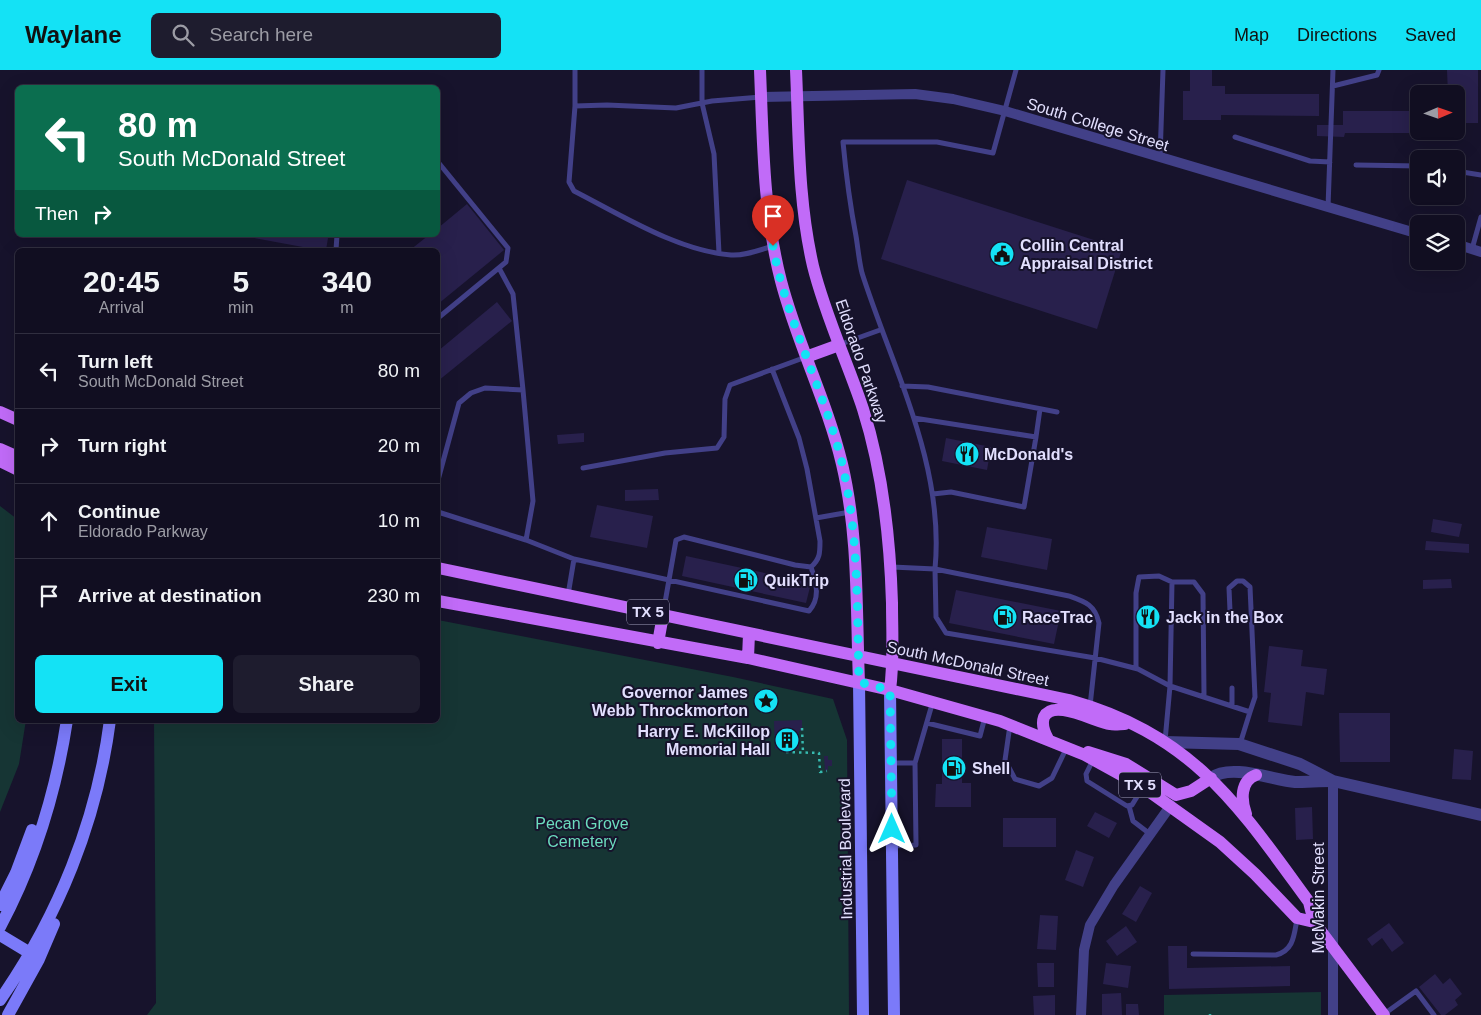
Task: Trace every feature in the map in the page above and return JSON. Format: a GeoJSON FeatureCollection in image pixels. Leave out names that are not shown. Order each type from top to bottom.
{"type":"FeatureCollection","features":[{"type":"Feature","properties":{"kind":"main road"},"geometry":{"type":"LineString","coordinates":[[760,70],[765,196],[773,246],[789,310],[836,440],[851,512],[856,571],[859,682]]}},
{"type":"Feature","properties":{"kind":"main road","name":"Eldorado Parkway"},"geometry":{"type":"LineString","coordinates":[[796,70],[800,177],[804,219],[819,287],[863,408],[874,448],[888,524],[893,663],[890,690]]}},
{"type":"Feature","properties":{"kind":"main road"},"geometry":{"type":"LineString","coordinates":[[806,357],[839,345]]}},
{"type":"Feature","properties":{"kind":"main road"},"geometry":{"type":"LineString","coordinates":[[0,412],[15,419]]}},
{"type":"Feature","properties":{"kind":"main road"},"geometry":{"type":"LineString","coordinates":[[0,449],[15,456]]}},
{"type":"Feature","properties":{"kind":"main road"},"geometry":{"type":"LineString","coordinates":[[0,461],[15,468]]}},
{"type":"Feature","properties":{"kind":"main road","name":"South McDonald Street"},"geometry":{"type":"LineString","coordinates":[[440,568],[1090,706],[1130,724],[1165,742],[1211,778],[1248,819],[1309,902],[1314,922],[1384,1015]]}},
{"type":"Feature","properties":{"kind":"main road","name":"TX 5"},"geometry":{"type":"LineString","coordinates":[[440,601],[658,643],[748,658],[859,682],[985,716],[1048,739],[1093,760],[1171,804],[1238,858],[1297,918]]}},
{"type":"Feature","properties":{"kind":"main road"},"geometry":{"type":"LineString","coordinates":[[658,643],[663,615]]}},
{"type":"Feature","properties":{"kind":"main road"},"geometry":{"type":"LineString","coordinates":[[748,658],[749,634]]}},
{"type":"Feature","properties":{"kind":"main road","name":"Industrial Boulevard"},"geometry":{"type":"LineString","coordinates":[[859,682],[863,1015]]}},
{"type":"Feature","properties":{"kind":"main road"},"geometry":{"type":"LineString","coordinates":[[890,690],[894,1015]]}},
{"type":"Feature","properties":{"kind":"main road"},"geometry":{"type":"LineString","coordinates":[[1048,739],[1043,728],[1043,719],[1045,714],[1053,709],[1062,709],[1110,724],[1130,724]]}},
{"type":"Feature","properties":{"kind":"main road"},"geometry":{"type":"LineString","coordinates":[[0,927],[25,876],[40,834],[56,773],[65,723]]}},
{"type":"Feature","properties":{"kind":"main road"},"geometry":{"type":"LineString","coordinates":[[8,1015],[25,987],[52,930],[62,891],[89,819],[102,767],[109,723]]}},
{"type":"Feature","properties":{"kind":"main road"},"geometry":{"type":"LineString","coordinates":[[1069,748],[1118,760],[1176,795],[1191,791],[1211,778]]}},
{"type":"Feature","properties":{"kind":"main road"},"geometry":{"type":"LineString","coordinates":[[0,905],[16,873],[56,773]]}},
{"type":"Feature","properties":{"kind":"main road"},"geometry":{"type":"LineString","coordinates":[[1248,819],[1243,802],[1243,791],[1250,778],[1256,775]]}},
{"type":"Feature","properties":{"kind":"main road"},"geometry":{"type":"LineString","coordinates":[[0,1000],[30,954],[62,891]]}},
{"type":"Feature","properties":{"kind":"main road"},"geometry":{"type":"LineString","coordinates":[[1297,918],[1314,922]]}},
{"type":"Feature","properties":{"kind":"main road"},"geometry":{"type":"LineString","coordinates":[[0,935],[30,954]]}},
{"type":"Feature","properties":{"kind":"street","name":"South College Street"},"geometry":{"type":"LineString","coordinates":[[761,97],[915,94],[953,99],[1005,111],[1410,231]]}},
{"type":"Feature","properties":{"kind":"street"},"geometry":{"type":"LineString","coordinates":[[1165,742],[1239,744],[1300,764],[1333,781],[1481,815]]}},
{"type":"Feature","properties":{"kind":"street"},"geometry":{"type":"LineString","coordinates":[[1211,778],[1227,772],[1295,782],[1333,781]]}},
{"type":"Feature","properties":{"kind":"street","name":"McMakin Street"},"geometry":{"type":"LineString","coordinates":[[1332,1015],[1333,781]]}},
{"type":"Feature","properties":{"kind":"street"},"geometry":{"type":"LineString","coordinates":[[1082,1015],[1084,950],[1090,925],[1114,885],[1171,804]]}},
{"type":"Feature","properties":{"kind":"lane"},"geometry":{"type":"LineString","coordinates":[[575,70],[575,106],[569,182],[574,191],[661,235],[719,252],[744,254],[773,246]]}},
{"type":"Feature","properties":{"kind":"lane"},"geometry":{"type":"LineString","coordinates":[[702,70],[702,103],[714,154],[719,252]]}},
{"type":"Feature","properties":{"kind":"lane"},"geometry":{"type":"LineString","coordinates":[[1016,70],[993,153],[937,142],[843,142],[847,186],[861,270],[880,330],[914,418],[936,506],[936,617],[946,633],[1095,658],[1136,668],[1170,686],[1204,695],[1250,712]]}},
{"type":"Feature","properties":{"kind":"lane"},"geometry":{"type":"LineString","coordinates":[[1160,158],[1163,70]]}},
{"type":"Feature","properties":{"kind":"lane"},"geometry":{"type":"LineString","coordinates":[[1328,207],[1333,70]]}},
{"type":"Feature","properties":{"kind":"lane"},"geometry":{"type":"LineString","coordinates":[[1333,86],[1377,75],[1379,70]]}},
{"type":"Feature","properties":{"kind":"lane"},"geometry":{"type":"LineString","coordinates":[[575,106],[607,105],[676,108],[702,103],[761,97]]}},
{"type":"Feature","properties":{"kind":"lane"},"geometry":{"type":"LineString","coordinates":[[1235,137],[1310,161],[1330,162]]}},
{"type":"Feature","properties":{"kind":"lane"},"geometry":{"type":"LineString","coordinates":[[440,164],[508,248],[506,262],[440,316]]}},
{"type":"Feature","properties":{"kind":"lane"},"geometry":{"type":"LineString","coordinates":[[1356,165],[1410,166]]}},
{"type":"Feature","properties":{"kind":"lane"},"geometry":{"type":"LineString","coordinates":[[1465,173],[1481,176]]}},
{"type":"Feature","properties":{"kind":"lane"},"geometry":{"type":"LineString","coordinates":[[1476,250],[1481,218]]}},
{"type":"Feature","properties":{"kind":"lane"},"geometry":{"type":"LineString","coordinates":[[499,268],[513,294],[523,390],[533,501],[526,540]]}},
{"type":"Feature","properties":{"kind":"lane"},"geometry":{"type":"LineString","coordinates":[[839,345],[880,330]]}},
{"type":"Feature","properties":{"kind":"lane"},"geometry":{"type":"LineString","coordinates":[[583,468],[664,453],[717,448],[724,437],[725,399],[730,385],[806,357]]}},
{"type":"Feature","properties":{"kind":"lane"},"geometry":{"type":"LineString","coordinates":[[772,369],[799,438],[807,469],[820,552],[817,561],[811,567]]}},
{"type":"Feature","properties":{"kind":"lane"},"geometry":{"type":"LineString","coordinates":[[902,386],[928,387],[1057,412]]}},
{"type":"Feature","properties":{"kind":"lane"},"geometry":{"type":"LineString","coordinates":[[440,473],[459,403],[470,393],[485,388],[523,390]]}},
{"type":"Feature","properties":{"kind":"lane"},"geometry":{"type":"LineString","coordinates":[[933,494],[951,492],[1024,507],[1040,409]]}},
{"type":"Feature","properties":{"kind":"lane"},"geometry":{"type":"LineString","coordinates":[[914,418],[1036,437]]}},
{"type":"Feature","properties":{"kind":"lane"},"geometry":{"type":"LineString","coordinates":[[816,518],[851,512]]}},
{"type":"Feature","properties":{"kind":"lane"},"geometry":{"type":"LineString","coordinates":[[440,513],[526,540],[574,559],[809,611],[814,605],[817,586],[811,567]]}},
{"type":"Feature","properties":{"kind":"lane"},"geometry":{"type":"LineString","coordinates":[[663,615],[676,540],[684,537],[811,567]]}},
{"type":"Feature","properties":{"kind":"lane"},"geometry":{"type":"LineString","coordinates":[[568,596],[574,559]]}},
{"type":"Feature","properties":{"kind":"lane"},"geometry":{"type":"LineString","coordinates":[[891,567],[935,569],[1069,596],[1088,602],[1097,612],[1099,623],[1090,706]]}},
{"type":"Feature","properties":{"kind":"lane"},"geometry":{"type":"LineString","coordinates":[[1136,668],[1136,593],[1139,577],[1159,576],[1172,582],[1194,582],[1202,594],[1204,695]]}},
{"type":"Feature","properties":{"kind":"lane"},"geometry":{"type":"LineString","coordinates":[[1230,611],[1230,588],[1237,581],[1243,581],[1250,587],[1255,697],[1239,744]]}},
{"type":"Feature","properties":{"kind":"lane"},"geometry":{"type":"LineString","coordinates":[[1165,742],[1170,686],[1172,582]]}},
{"type":"Feature","properties":{"kind":"lane"},"geometry":{"type":"LineString","coordinates":[[1232,688],[1232,705]]}},
{"type":"Feature","properties":{"kind":"lane"},"geometry":{"type":"LineString","coordinates":[[892,846],[916,845],[915,763],[933,701]]}},
{"type":"Feature","properties":{"kind":"lane"},"geometry":{"type":"LineString","coordinates":[[927,724],[980,736],[985,716]]}},
{"type":"Feature","properties":{"kind":"lane"},"geometry":{"type":"LineString","coordinates":[[1010,725],[1006,760],[1015,779],[1039,786],[1052,778],[1069,748]]}},
{"type":"Feature","properties":{"kind":"lane"},"geometry":{"type":"LineString","coordinates":[[1093,760],[1086,774],[1087,781],[1129,806],[1133,821],[1150,834]]}},
{"type":"Feature","properties":{"kind":"lane"},"geometry":{"type":"LineString","coordinates":[[891,763],[915,763]]}},
{"type":"Feature","properties":{"kind":"lane"},"geometry":{"type":"LineString","coordinates":[[1129,806],[1143,787]]}},
{"type":"Feature","properties":{"kind":"lane"},"geometry":{"type":"LineString","coordinates":[[1193,954],[1276,955],[1284,952],[1292,944],[1297,918]]}},
{"type":"Feature","properties":{"kind":"lane"},"geometry":{"type":"LineString","coordinates":[[1384,1015],[1416,990],[1434,1015]]}},
{"type":"Feature","properties":{"kind":"path"},"geometry":{"type":"LineString","coordinates":[[802,728],[803,753]]}},
{"type":"Feature","properties":{"kind":"path"},"geometry":{"type":"LineString","coordinates":[[786,752],[819,753],[820,772],[827,770]]}},
{"type":"Feature","properties":{"kind":"green space"},"geometry":{"type":"Polygon","coordinates":[[[0,506],[15,517],[15,723],[26,723],[19,764],[0,812],[0,506]]]}},
{"type":"Feature","properties":{"kind":"green space","name":"Pecan Grove Cemetery"},"geometry":{"type":"Polygon","coordinates":[[[440,620],[733,677],[833,699],[847,740],[849,1015],[147,1015],[156,1003],[154,723],[440,723],[440,620]]]}},
{"type":"Feature","properties":{"kind":"green space"},"geometry":{"type":"Polygon","coordinates":[[[1321,992],[1321,1015],[1164,1015],[1164,995],[1321,992]]]}},
{"type":"Feature","properties":{"kind":"building"},"geometry":{"type":"Polygon","coordinates":[[[1190,70],[1212,70],[1212,86],[1225,86],[1225,94],[1319,94],[1319,116],[1221,115],[1221,120],[1183,120],[1183,91],[1190,91],[1190,70]]]}},
{"type":"Feature","properties":{"kind":"building"},"geometry":{"type":"Polygon","coordinates":[[[1447,70],[1478,70],[1478,123],[1465,123],[1465,85],[1448,85],[1447,70]]]}},
{"type":"Feature","properties":{"kind":"building"},"geometry":{"type":"Polygon","coordinates":[[[1343,111],[1410,111],[1410,133],[1345,133],[1344,137],[1317,136],[1317,125],[1343,125],[1343,111]]]}},
{"type":"Feature","properties":{"kind":"building","name":"Collin Central Appraisal District"},"geometry":{"type":"Polygon","coordinates":[[[907,180],[1122,249],[1097,329],[881,259],[907,180]]]}},
{"type":"Feature","properties":{"kind":"building"},"geometry":{"type":"Polygon","coordinates":[[[467,204],[504,250],[440,302],[440,248],[413,248],[426,237],[440,237],[440,226],[467,204]]]}},
{"type":"Feature","properties":{"kind":"building"},"geometry":{"type":"Polygon","coordinates":[[[249,237],[328,238],[326,248],[308,248],[249,237]]]}},
{"type":"Feature","properties":{"kind":"building"},"geometry":{"type":"Polygon","coordinates":[[[497,302],[512,321],[440,379],[440,349],[497,302]]]}},
{"type":"Feature","properties":{"kind":"building"},"geometry":{"type":"Polygon","coordinates":[[[584,433],[584,442],[558,444],[557,435],[584,433]]]}},
{"type":"Feature","properties":{"kind":"building","name":"McDonald's"},"geometry":{"type":"Polygon","coordinates":[[[946,438],[991,447],[987,470],[942,461],[946,438]]]}},
{"type":"Feature","properties":{"kind":"building"},"geometry":{"type":"Polygon","coordinates":[[[658,489],[659,500],[625,501],[625,490],[658,489]]]}},
{"type":"Feature","properties":{"kind":"building"},"geometry":{"type":"Polygon","coordinates":[[[597,505],[653,516],[647,548],[590,537],[597,505]]]}},
{"type":"Feature","properties":{"kind":"building"},"geometry":{"type":"Polygon","coordinates":[[[1433,519],[1462,524],[1459,537],[1431,532],[1433,519]]]}},
{"type":"Feature","properties":{"kind":"building"},"geometry":{"type":"Polygon","coordinates":[[[987,527],[1052,539],[1047,570],[981,557],[987,527]]]}},
{"type":"Feature","properties":{"kind":"building"},"geometry":{"type":"Polygon","coordinates":[[[1426,541],[1469,544],[1469,553],[1425,550],[1426,541]]]}},
{"type":"Feature","properties":{"kind":"building","name":"QuikTrip"},"geometry":{"type":"Polygon","coordinates":[[[686,556],[811,583],[806,603],[682,576],[686,556]]]}},
{"type":"Feature","properties":{"kind":"building"},"geometry":{"type":"Polygon","coordinates":[[[1451,579],[1452,588],[1423,589],[1423,580],[1451,579]]]}},
{"type":"Feature","properties":{"kind":"building","name":"RaceTrac"},"geometry":{"type":"Polygon","coordinates":[[[956,590],[1061,611],[1054,644],[949,623],[956,590]]]}},
{"type":"Feature","properties":{"kind":"building"},"geometry":{"type":"Polygon","coordinates":[[[1269,646],[1303,650],[1301,666],[1327,669],[1324,695],[1306,692],[1302,726],[1268,722],[1271,693],[1264,692],[1269,646]]]}},
{"type":"Feature","properties":{"kind":"building"},"geometry":{"type":"Polygon","coordinates":[[[1339,713],[1390,713],[1390,762],[1340,762],[1339,713]]]}},
{"type":"Feature","properties":{"kind":"building","name":"Harry E. McKillop Memorial Hall"},"geometry":{"type":"Polygon","coordinates":[[[802,720],[802,731],[799,731],[799,749],[790,749],[790,752],[783,752],[783,749],[775,749],[774,721],[802,720]]]}},
{"type":"Feature","properties":{"kind":"building"},"geometry":{"type":"Polygon","coordinates":[[[942,739],[962,739],[962,783],[971,783],[971,807],[935,807],[936,784],[942,784],[942,739]]]}},
{"type":"Feature","properties":{"kind":"building"},"geometry":{"type":"Polygon","coordinates":[[[1454,749],[1473,751],[1471,780],[1452,779],[1454,749]]]}},
{"type":"Feature","properties":{"kind":"building"},"geometry":{"type":"Polygon","coordinates":[[[824,756],[828,756],[828,760],[832,760],[832,766],[828,766],[828,770],[825,771],[824,756]]]}},
{"type":"Feature","properties":{"kind":"building"},"geometry":{"type":"Polygon","coordinates":[[[1312,807],[1313,839],[1296,840],[1295,808],[1312,807]]]}},
{"type":"Feature","properties":{"kind":"building"},"geometry":{"type":"Polygon","coordinates":[[[1095,812],[1117,823],[1109,838],[1087,826],[1095,812]]]}},
{"type":"Feature","properties":{"kind":"building"},"geometry":{"type":"Polygon","coordinates":[[[1003,818],[1056,818],[1056,847],[1003,847],[1003,818]]]}},
{"type":"Feature","properties":{"kind":"building"},"geometry":{"type":"Polygon","coordinates":[[[1076,850],[1094,857],[1083,887],[1065,880],[1076,850]]]}},
{"type":"Feature","properties":{"kind":"building"},"geometry":{"type":"Polygon","coordinates":[[[1140,886],[1152,893],[1136,922],[1122,914],[1140,886]]]}},
{"type":"Feature","properties":{"kind":"building"},"geometry":{"type":"Polygon","coordinates":[[[1040,915],[1058,916],[1056,950],[1037,949],[1040,915]]]}},
{"type":"Feature","properties":{"kind":"building"},"geometry":{"type":"Polygon","coordinates":[[[1389,923],[1404,943],[1392,952],[1382,938],[1372,946],[1367,939],[1389,923]]]}},
{"type":"Feature","properties":{"kind":"building"},"geometry":{"type":"Polygon","coordinates":[[[1126,926],[1137,942],[1117,956],[1106,941],[1126,926]]]}},
{"type":"Feature","properties":{"kind":"building"},"geometry":{"type":"Polygon","coordinates":[[[1168,946],[1187,946],[1187,968],[1290,966],[1290,986],[1169,989],[1168,946]]]}},
{"type":"Feature","properties":{"kind":"building"},"geometry":{"type":"Polygon","coordinates":[[[1037,963],[1054,963],[1054,987],[1038,987],[1037,963]]]}},
{"type":"Feature","properties":{"kind":"building"},"geometry":{"type":"Polygon","coordinates":[[[1106,963],[1131,966],[1128,988],[1103,984],[1106,963]]]}},
{"type":"Feature","properties":{"kind":"building"},"geometry":{"type":"Polygon","coordinates":[[[1435,974],[1443,984],[1450,978],[1462,994],[1455,1000],[1458,1005],[1445,1015],[1441,1015],[1419,987],[1435,974]]]}},
{"type":"Feature","properties":{"kind":"building"},"geometry":{"type":"Polygon","coordinates":[[[1121,993],[1122,1015],[1102,1015],[1102,994],[1121,993]]]}},
{"type":"Feature","properties":{"kind":"building"},"geometry":{"type":"Polygon","coordinates":[[[1055,995],[1055,1015],[1034,1015],[1033,996],[1055,995]]]}},
{"type":"Feature","properties":{"kind":"building"},"geometry":{"type":"Polygon","coordinates":[[[1126,1004],[1138,1004],[1139,1015],[1126,1015],[1126,1004]]]}},
{"type":"Feature","properties":{"kind":"place","name":"Collin Central Appraisal District"},"geometry":{"type":"Point","coordinates":[1002,254]}},
{"type":"Feature","properties":{"kind":"place","name":"McDonald's"},"geometry":{"type":"Point","coordinates":[967,454]}},
{"type":"Feature","properties":{"kind":"place","name":"QuikTrip"},"geometry":{"type":"Point","coordinates":[746,580]}},
{"type":"Feature","properties":{"kind":"place","name":"RaceTrac"},"geometry":{"type":"Point","coordinates":[1005,617]}},
{"type":"Feature","properties":{"kind":"place","name":"Jack in the Box"},"geometry":{"type":"Point","coordinates":[1148,617]}},
{"type":"Feature","properties":{"kind":"place","name":"Governor James Webb Throckmorton"},"geometry":{"type":"Point","coordinates":[766,701]}},
{"type":"Feature","properties":{"kind":"place","name":"Harry E. McKillop Memorial Hall"},"geometry":{"type":"Point","coordinates":[787,740]}},
{"type":"Feature","properties":{"kind":"place","name":"Shell"},"geometry":{"type":"Point","coordinates":[954,768]}},
{"type":"Feature","properties":{"kind":"route"},"geometry":{"type":"LineString","coordinates":[[773,246],[789,310],[836,440],[842,464],[854,540],[859,682],[890,690],[892,829]]}}]}
